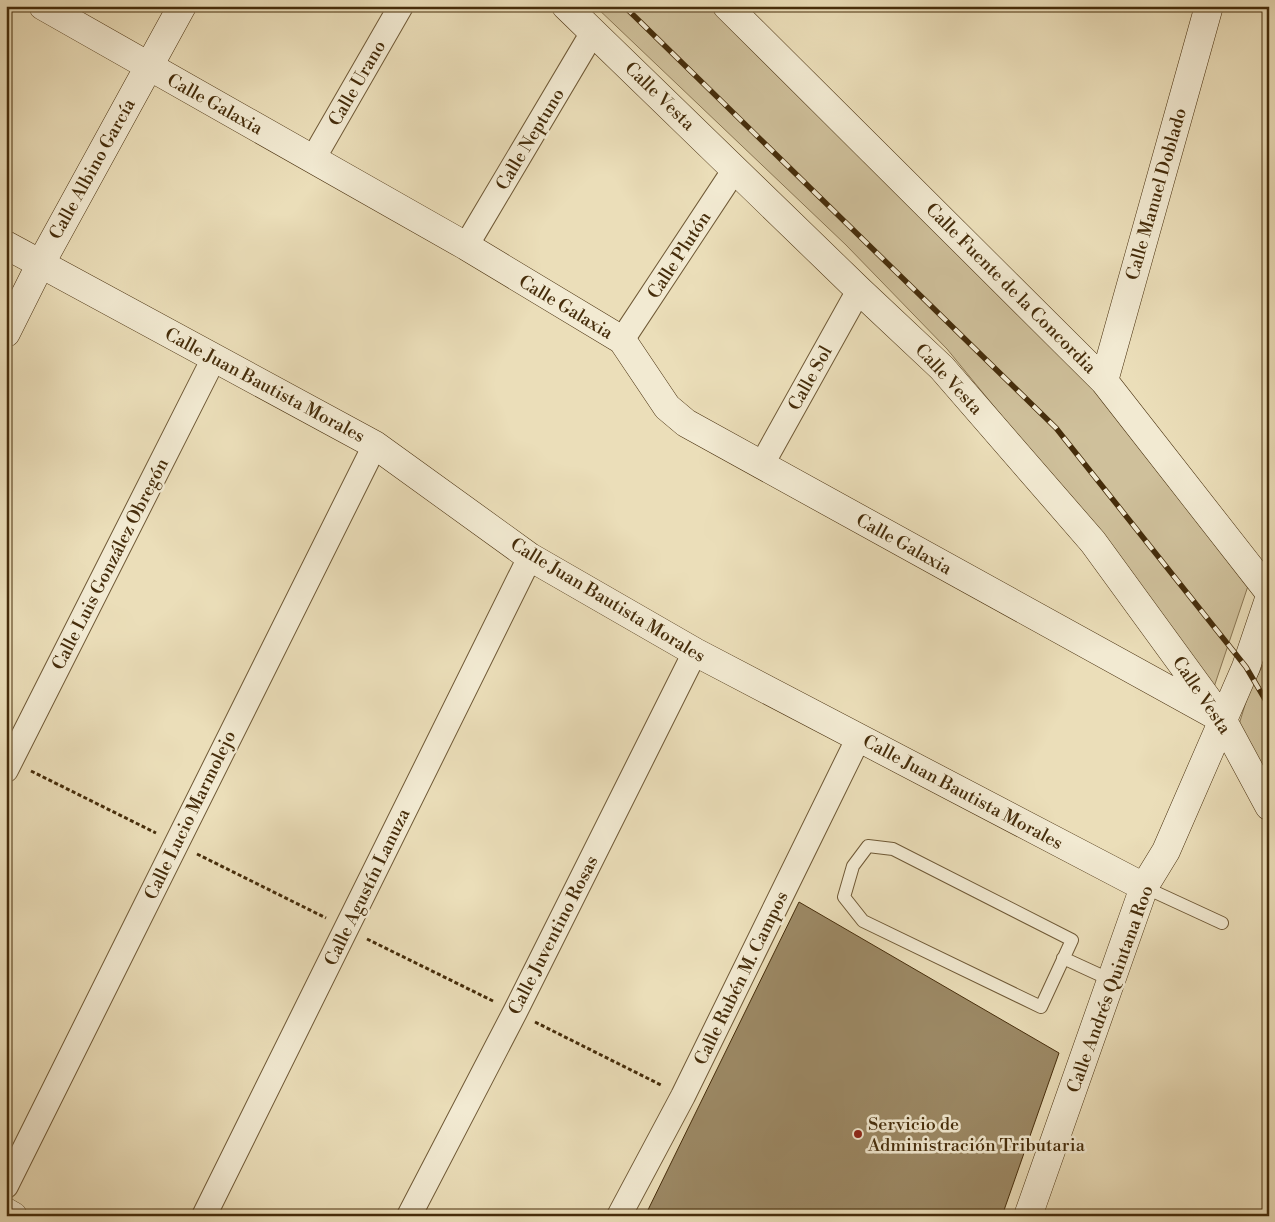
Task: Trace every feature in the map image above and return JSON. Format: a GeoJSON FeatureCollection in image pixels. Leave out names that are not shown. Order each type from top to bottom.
{"type":"FeatureCollection","features":[{"type":"Feature","properties":{"kind":"street","name":"Calle Galaxia"},"geometry":{"type":"LineString","coordinates":[[44,6],[148,67],[466,246],[622,340],[667,407],[686,423],[1222,719]]}},
{"type":"Feature","properties":{"kind":"street","name":"Calle Albino García"},"geometry":{"type":"LineString","coordinates":[[6,333],[40,265],[182,6]]}},
{"type":"Feature","properties":{"kind":"street","name":"Calle Urano"},"geometry":{"type":"LineString","coordinates":[[313,159],[401,6]]}},
{"type":"Feature","properties":{"kind":"street","name":"Calle Vesta"},"geometry":{"type":"LineString","coordinates":[[566,6],[942,368],[1093,542],[1222,719],[1269,806]]}},
{"type":"Feature","properties":{"kind":"street","name":"Calle Fuente de la Concordia"},"geometry":{"type":"LineString","coordinates":[[727,6],[1104,381],[1269,592]]}},
{"type":"Feature","properties":{"kind":"street","name":"Calle Manuel Doblado"},"geometry":{"type":"LineString","coordinates":[[1104,381],[1209,6]]}},
{"type":"Feature","properties":{"kind":"street","name":"Calle Neptuno"},"geometry":{"type":"LineString","coordinates":[[466,246],[593,32]]}},
{"type":"Feature","properties":{"kind":"street","name":"Calle Plutón"},"geometry":{"type":"LineString","coordinates":[[622,340],[735,169]]}},
{"type":"Feature","properties":{"kind":"street","name":"Calle Juan Bautista Morales"},"geometry":{"type":"LineString","coordinates":[[6,245],[375,444],[530,557],[695,652],[1144,887]]}},
{"type":"Feature","properties":{"kind":"street","name":"Calle Sol"},"geometry":{"type":"LineString","coordinates":[[761,466],[859,290]]}},
{"type":"Feature","properties":{"kind":"street","name":"Calle Luis González Obregón"},"geometry":{"type":"LineString","coordinates":[[6,770],[214,358]]}},
{"type":"Feature","properties":{"kind":"street","name":"Calle Lucio Marmolejo"},"geometry":{"type":"LineString","coordinates":[[6,1186],[375,444]]}},
{"type":"Feature","properties":{"kind":"street","name":"Calle Agustín Lanuza"},"geometry":{"type":"LineString","coordinates":[[204,1216],[530,557]]}},
{"type":"Feature","properties":{"kind":"street","name":"Calle Andrés Quintana Roo"},"geometry":{"type":"LineString","coordinates":[[1028,1216],[1144,887],[1166,851],[1246,667],[1269,599]]}},
{"type":"Feature","properties":{"kind":"street","name":"Calle Juventino Rosas"},"geometry":{"type":"LineString","coordinates":[[408,1216],[515,1012],[695,652]]}},
{"type":"Feature","properties":{"kind":"street","name":"Calle Rubén M. Campos"},"geometry":{"type":"LineString","coordinates":[[619,1216],[683,1096],[859,738]]}},
{"type":"Feature","properties":{"kind":"street"},"geometry":{"type":"LineString","coordinates":[[6,1212],[13,1216]]}},
{"type":"Feature","properties":{"kind":"lane"},"geometry":{"type":"LineString","coordinates":[[868,846],[893,849],[1072,940],[1063,958],[1041,1007],[863,921],[844,897],[853,866],[868,846]]}},
{"type":"Feature","properties":{"kind":"lane"},"geometry":{"type":"LineString","coordinates":[[1144,887],[1222,923]]}},
{"type":"Feature","properties":{"kind":"lane"},"geometry":{"type":"LineString","coordinates":[[1063,958],[1111,980]]}},
{"type":"Feature","properties":{"kind":"shaded area"},"geometry":{"type":"Polygon","coordinates":[[[595,6],[710,6],[1102,398],[1249,583],[1213,690],[1111,549],[947,349],[846,245],[595,6]]]}},
{"type":"Feature","properties":{"kind":"shaded area"},"geometry":{"type":"Polygon","coordinates":[[[1269,635],[1269,789],[1237,731],[1249,692],[1264,663],[1263,647],[1269,635]]]}},
{"type":"Feature","properties":{"kind":"building","name":"Servicio de Administración Tributaria"},"geometry":{"type":"Polygon","coordinates":[[[799,902],[1059,1053],[1002,1216],[645,1216],[799,902]]]}},
{"type":"Feature","properties":{"kind":"railway"},"geometry":{"type":"LineString","coordinates":[[624,6],[1056,428],[1246,667],[1269,706]]}},
{"type":"Feature","properties":{"kind":"place","name":"Servicio de Administración Tributaria"},"geometry":{"type":"Point","coordinates":[858,1134]}}]}
